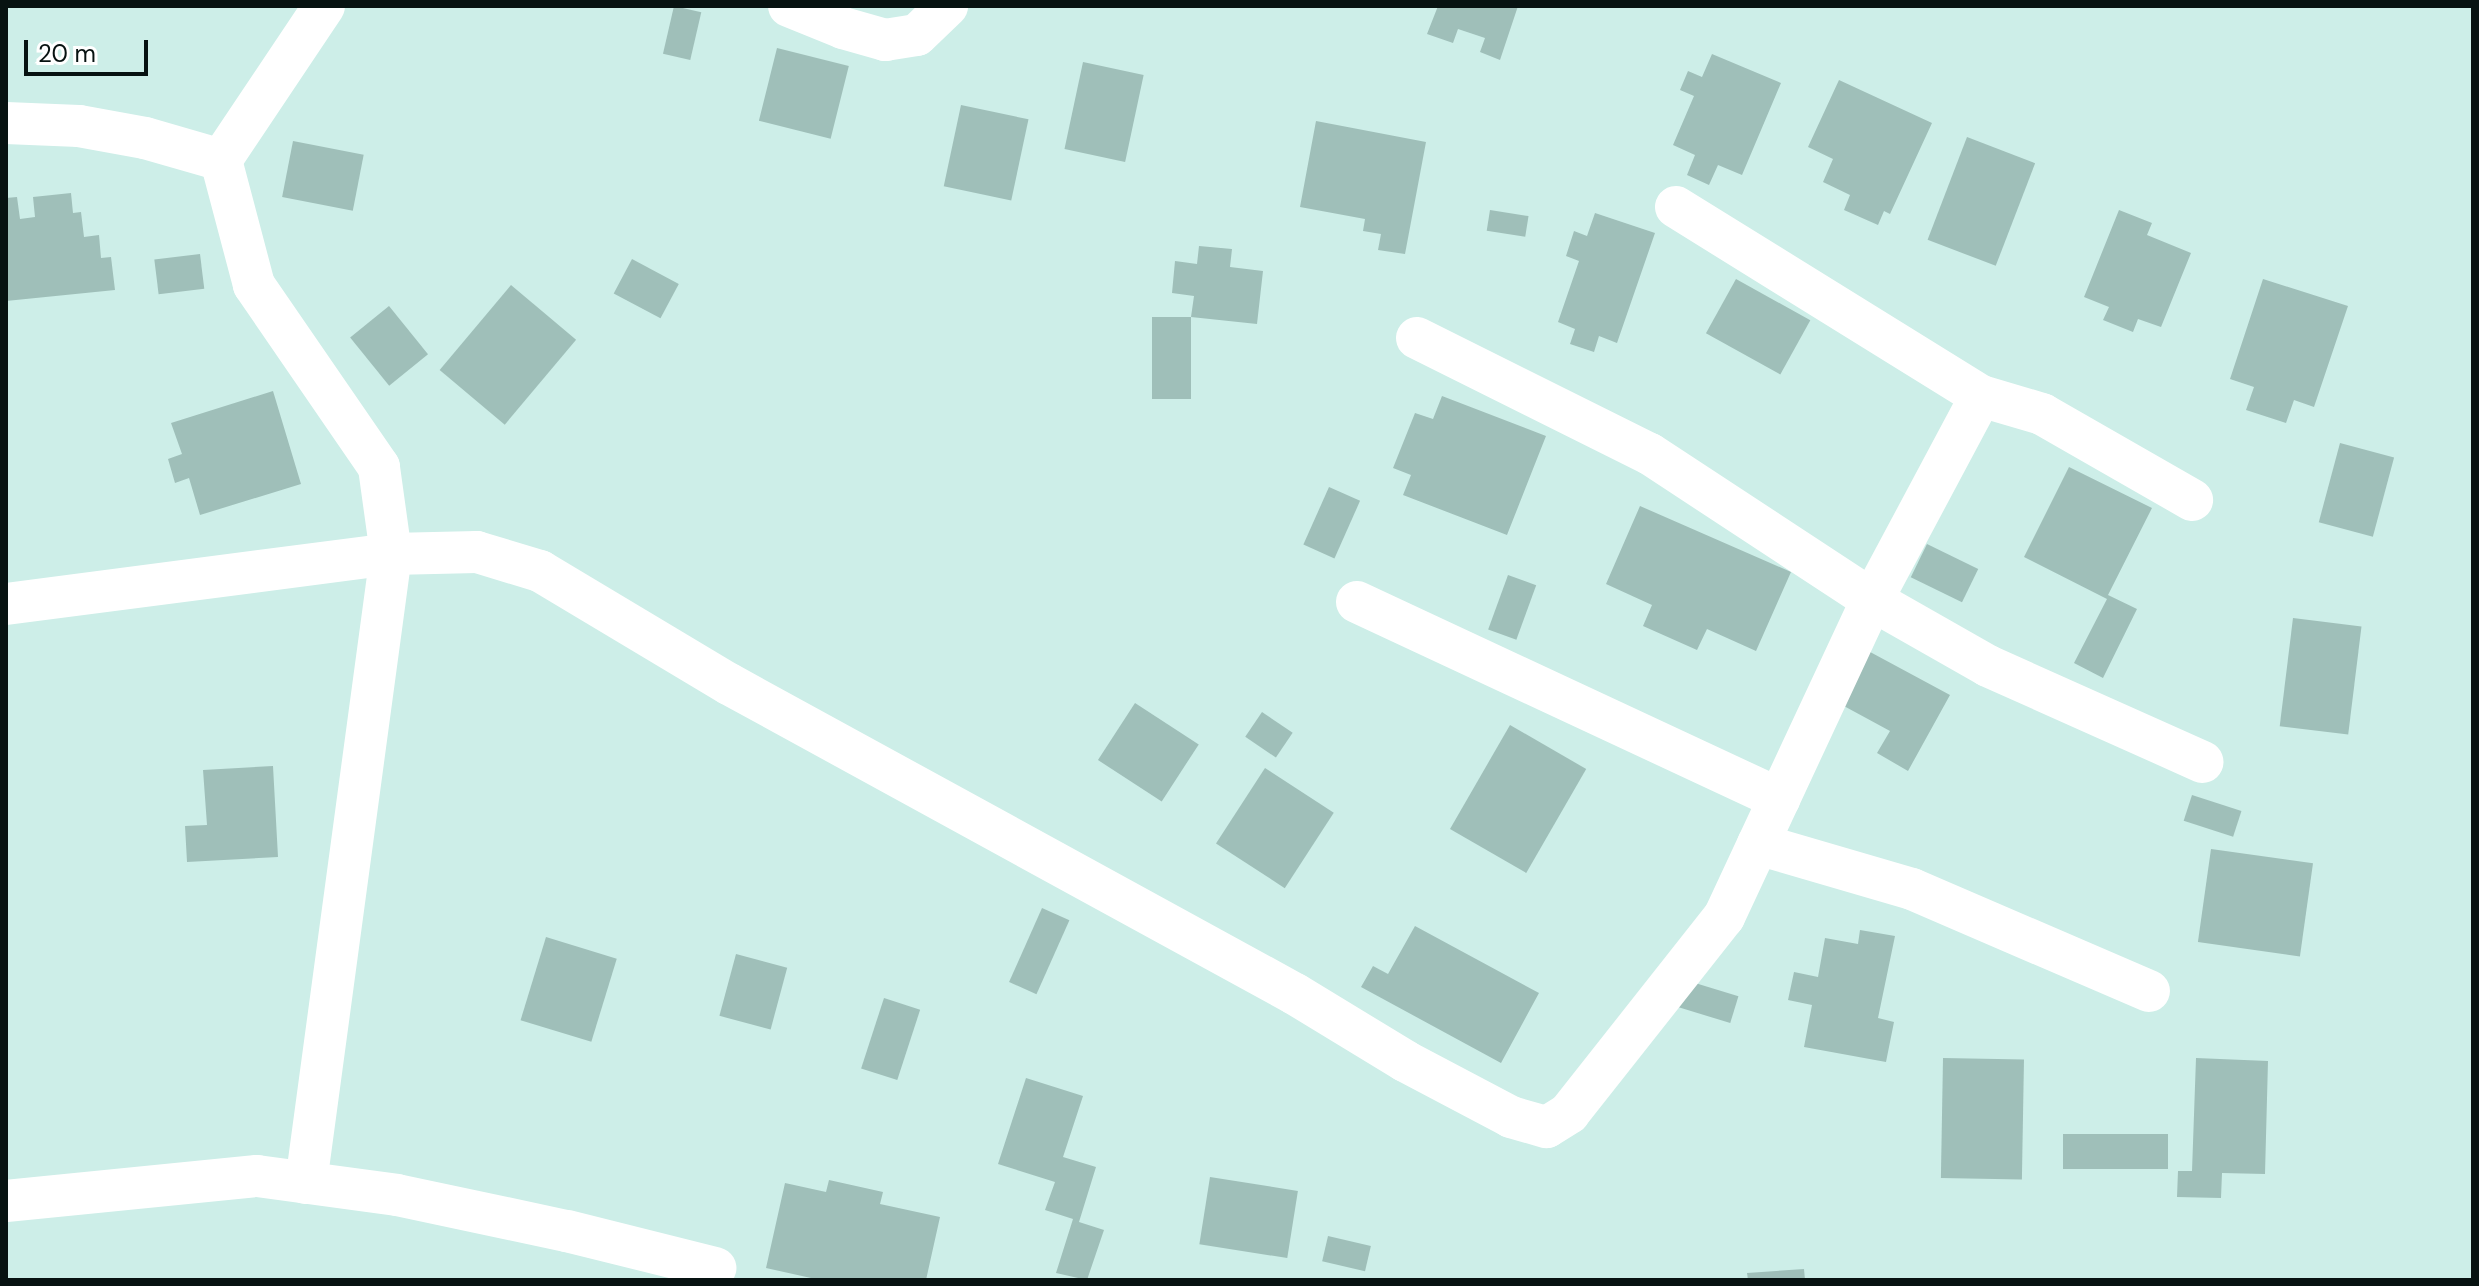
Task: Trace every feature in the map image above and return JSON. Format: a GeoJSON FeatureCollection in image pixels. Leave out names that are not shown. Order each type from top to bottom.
{"type":"FeatureCollection","features":[{"type":"Feature","properties":{"kind":"street"},"geometry":{"type":"LineString","coordinates":[[306,1183],[391,554],[379,467],[254,285],[221,160],[324,6]]}},
{"type":"Feature","properties":{"kind":"street"},"geometry":{"type":"LineString","coordinates":[[789,6],[843,28],[885,40],[917,35],[947,6]]}},
{"type":"Feature","properties":{"kind":"street"},"geometry":{"type":"LineString","coordinates":[[6,123],[79,126],[145,138],[221,160]]}},
{"type":"Feature","properties":{"kind":"street"},"geometry":{"type":"LineString","coordinates":[[1676,207],[1981,396],[2042,414],[2192,500]]}},
{"type":"Feature","properties":{"kind":"street"},"geometry":{"type":"LineString","coordinates":[[1417,338],[1650,454],[1872,600],[1988,666],[2203,762]]}},
{"type":"Feature","properties":{"kind":"street"},"geometry":{"type":"LineString","coordinates":[[6,604],[391,554],[477,552],[540,571],[729,684],[1295,994],[1405,1061],[1511,1117],[1547,1127],[1569,1113],[1724,917],[1872,600],[1981,396]]}},
{"type":"Feature","properties":{"kind":"street"},"geometry":{"type":"LineString","coordinates":[[1357,602],[1779,799]]}},
{"type":"Feature","properties":{"kind":"street"},"geometry":{"type":"LineString","coordinates":[[1758,844],[1912,889],[2149,991]]}},
{"type":"Feature","properties":{"kind":"street"},"geometry":{"type":"LineString","coordinates":[[6,1201],[257,1176],[412,1199],[567,1231],[715,1268]]}},
{"type":"Feature","properties":{"kind":"building"},"geometry":{"type":"Polygon","coordinates":[[[674,6],[701,12],[690,60],[663,54],[674,6]]]}},
{"type":"Feature","properties":{"kind":"building"},"geometry":{"type":"Polygon","coordinates":[[[1438,6],[1518,6],[1500,60],[1480,52],[1485,38],[1458,29],[1453,43],[1427,34],[1438,6]]]}},
{"type":"Feature","properties":{"kind":"building"},"geometry":{"type":"Polygon","coordinates":[[[777,48],[849,66],[831,139],[759,121],[777,48]]]}},
{"type":"Feature","properties":{"kind":"building"},"geometry":{"type":"Polygon","coordinates":[[[1712,54],[1781,83],[1742,175],[1718,165],[1709,185],[1687,175],[1695,155],[1673,145],[1694,96],[1680,90],[1688,71],[1702,77],[1712,54]]]}},
{"type":"Feature","properties":{"kind":"building"},"geometry":{"type":"Polygon","coordinates":[[[1083,62],[1144,75],[1125,162],[1064,149],[1083,62]]]}},
{"type":"Feature","properties":{"kind":"building"},"geometry":{"type":"Polygon","coordinates":[[[1839,80],[1932,123],[1890,214],[1884,211],[1878,225],[1844,210],[1850,195],[1823,182],[1833,159],[1808,147],[1839,80]]]}},
{"type":"Feature","properties":{"kind":"building"},"geometry":{"type":"Polygon","coordinates":[[[961,105],[1028,119],[1011,201],[944,186],[961,105]]]}},
{"type":"Feature","properties":{"kind":"building"},"geometry":{"type":"Polygon","coordinates":[[[1316,121],[1426,142],[1405,254],[1378,250],[1381,234],[1363,231],[1365,219],[1300,207],[1316,121]]]}},
{"type":"Feature","properties":{"kind":"building"},"geometry":{"type":"Polygon","coordinates":[[[1967,137],[2035,163],[1996,266],[1928,240],[1967,137]]]}},
{"type":"Feature","properties":{"kind":"building"},"geometry":{"type":"Polygon","coordinates":[[[293,141],[364,155],[353,211],[282,197],[293,141]]]}},
{"type":"Feature","properties":{"kind":"building"},"geometry":{"type":"Polygon","coordinates":[[[71,193],[73,213],[81,212],[84,237],[99,235],[101,258],[111,257],[115,290],[6,301],[6,198],[17,197],[20,219],[35,217],[33,197],[71,193]]]}},
{"type":"Feature","properties":{"kind":"building"},"geometry":{"type":"Polygon","coordinates":[[[1490,210],[1529,216],[1525,237],[1487,231],[1490,210]]]}},
{"type":"Feature","properties":{"kind":"building"},"geometry":{"type":"Polygon","coordinates":[[[2119,210],[2152,223],[2147,235],[2191,253],[2161,327],[2138,319],[2133,332],[2103,320],[2109,307],[2084,297],[2119,210]]]}},
{"type":"Feature","properties":{"kind":"building"},"geometry":{"type":"Polygon","coordinates":[[[1595,213],[1655,233],[1617,343],[1599,336],[1594,352],[1570,344],[1575,329],[1558,322],[1579,261],[1566,256],[1574,231],[1587,236],[1595,213]]]}},
{"type":"Feature","properties":{"kind":"building"},"geometry":{"type":"Polygon","coordinates":[[[1199,246],[1232,249],[1230,267],[1263,271],[1257,324],[1191,317],[1194,296],[1172,293],[1175,261],[1197,264],[1199,246]]]}},
{"type":"Feature","properties":{"kind":"building"},"geometry":{"type":"Polygon","coordinates":[[[200,254],[204,289],[159,294],[154,260],[200,254]]]}},
{"type":"Feature","properties":{"kind":"building"},"geometry":{"type":"Polygon","coordinates":[[[632,259],[679,284],[660,318],[614,293],[632,259]]]}},
{"type":"Feature","properties":{"kind":"building"},"geometry":{"type":"Polygon","coordinates":[[[1736,279],[1810,320],[1780,374],[1706,333],[1736,279]]]}},
{"type":"Feature","properties":{"kind":"building"},"geometry":{"type":"Polygon","coordinates":[[[2263,279],[2348,306],[2314,407],[2294,400],[2286,423],[2246,410],[2254,387],[2230,379],[2263,279]]]}},
{"type":"Feature","properties":{"kind":"building"},"geometry":{"type":"Polygon","coordinates":[[[511,285],[576,340],[505,425],[440,370],[511,285]]]}},
{"type":"Feature","properties":{"kind":"building"},"geometry":{"type":"Polygon","coordinates":[[[389,306],[428,354],[389,386],[350,337],[389,306]]]}},
{"type":"Feature","properties":{"kind":"building"},"geometry":{"type":"Polygon","coordinates":[[[1152,317],[1191,317],[1191,399],[1152,399],[1152,317]]]}},
{"type":"Feature","properties":{"kind":"building"},"geometry":{"type":"Polygon","coordinates":[[[273,391],[301,484],[200,515],[189,478],[175,483],[168,459],[182,454],[171,423],[273,391]]]}},
{"type":"Feature","properties":{"kind":"building"},"geometry":{"type":"Polygon","coordinates":[[[1442,396],[1546,436],[1507,535],[1403,495],[1411,475],[1393,468],[1415,413],[1433,419],[1442,396]]]}},
{"type":"Feature","properties":{"kind":"building"},"geometry":{"type":"Polygon","coordinates":[[[2340,443],[2394,457],[2373,537],[2319,522],[2340,443]]]}},
{"type":"Feature","properties":{"kind":"building"},"geometry":{"type":"Polygon","coordinates":[[[2069,467],[2152,508],[2108,595],[2137,609],[2103,678],[2074,663],[2107,599],[2024,557],[2069,467]]]}},
{"type":"Feature","properties":{"kind":"building"},"geometry":{"type":"Polygon","coordinates":[[[1329,487],[1360,501],[1334,558],[1303,545],[1329,487]]]}},
{"type":"Feature","properties":{"kind":"building"},"geometry":{"type":"Polygon","coordinates":[[[1640,506],[1791,572],[1756,651],[1707,629],[1697,650],[1643,626],[1652,605],[1606,584],[1640,506]]]}},
{"type":"Feature","properties":{"kind":"building"},"geometry":{"type":"Polygon","coordinates":[[[1927,544],[1978,569],[1962,602],[1911,577],[1927,544]]]}},
{"type":"Feature","properties":{"kind":"building"},"geometry":{"type":"Polygon","coordinates":[[[1508,575],[1536,585],[1516,640],[1488,630],[1508,575]]]}},
{"type":"Feature","properties":{"kind":"building"},"geometry":{"type":"Polygon","coordinates":[[[2293,618],[2361,626],[2348,735],[2280,726],[2293,618]]]}},
{"type":"Feature","properties":{"kind":"building"},"geometry":{"type":"Polygon","coordinates":[[[1859,646],[1950,695],[1908,771],[1877,753],[1890,731],[1831,699],[1859,646]]]}},
{"type":"Feature","properties":{"kind":"building"},"geometry":{"type":"Polygon","coordinates":[[[1135,703],[1199,744],[1162,801],[1098,760],[1135,703]]]}},
{"type":"Feature","properties":{"kind":"building"},"geometry":{"type":"Polygon","coordinates":[[[1262,712],[1293,733],[1276,758],[1245,737],[1262,712]]]}},
{"type":"Feature","properties":{"kind":"building"},"geometry":{"type":"Polygon","coordinates":[[[1510,725],[1586,769],[1526,873],[1450,829],[1510,725]]]}},
{"type":"Feature","properties":{"kind":"building"},"geometry":{"type":"Polygon","coordinates":[[[273,766],[278,857],[187,862],[185,826],[207,825],[203,770],[273,766]]]}},
{"type":"Feature","properties":{"kind":"building"},"geometry":{"type":"Polygon","coordinates":[[[1265,768],[1334,813],[1285,888],[1216,843],[1265,768]]]}},
{"type":"Feature","properties":{"kind":"building"},"geometry":{"type":"Polygon","coordinates":[[[2192,795],[2241,811],[2233,837],[2184,821],[2192,795]]]}},
{"type":"Feature","properties":{"kind":"building"},"geometry":{"type":"Polygon","coordinates":[[[2211,849],[2313,863],[2300,956],[2198,942],[2211,849]]]}},
{"type":"Feature","properties":{"kind":"building"},"geometry":{"type":"Polygon","coordinates":[[[1042,908],[1069,920],[1036,994],[1009,982],[1042,908]]]}},
{"type":"Feature","properties":{"kind":"building"},"geometry":{"type":"Polygon","coordinates":[[[1415,926],[1539,993],[1501,1063],[1361,987],[1373,966],[1388,974],[1415,926]]]}},
{"type":"Feature","properties":{"kind":"building"},"geometry":{"type":"Polygon","coordinates":[[[1860,930],[1895,936],[1878,1018],[1894,1022],[1886,1062],[1804,1047],[1812,1005],[1788,1000],[1794,972],[1818,977],[1825,938],[1858,944],[1860,930]]]}},
{"type":"Feature","properties":{"kind":"building"},"geometry":{"type":"Polygon","coordinates":[[[546,937],[617,959],[591,1042],[521,1020],[546,937]]]}},
{"type":"Feature","properties":{"kind":"building"},"geometry":{"type":"Polygon","coordinates":[[[736,954],[787,968],[771,1030],[719,1016],[736,954]]]}},
{"type":"Feature","properties":{"kind":"building"},"geometry":{"type":"Polygon","coordinates":[[[1682,979],[1738,996],[1730,1023],[1674,1006],[1682,979]]]}},
{"type":"Feature","properties":{"kind":"building"},"geometry":{"type":"Polygon","coordinates":[[[884,998],[920,1010],[897,1080],[861,1068],[884,998]]]}},
{"type":"Feature","properties":{"kind":"building"},"geometry":{"type":"Polygon","coordinates":[[[1943,1058],[2024,1059],[2022,1179],[1941,1178],[1943,1058]]]}},
{"type":"Feature","properties":{"kind":"building"},"geometry":{"type":"Polygon","coordinates":[[[2196,1058],[2268,1061],[2265,1174],[2222,1173],[2221,1198],[2177,1197],[2178,1171],[2192,1171],[2196,1058]]]}},
{"type":"Feature","properties":{"kind":"building"},"geometry":{"type":"Polygon","coordinates":[[[1026,1078],[1083,1096],[1063,1157],[1096,1167],[1079,1222],[1104,1230],[1087,1280],[1056,1273],[1073,1219],[1045,1210],[1055,1182],[998,1164],[1026,1078]]]}},
{"type":"Feature","properties":{"kind":"building"},"geometry":{"type":"Polygon","coordinates":[[[2063,1134],[2168,1134],[2168,1169],[2063,1169],[2063,1134]]]}},
{"type":"Feature","properties":{"kind":"building"},"geometry":{"type":"Polygon","coordinates":[[[1210,1177],[1298,1191],[1287,1258],[1199,1244],[1210,1177]]]}},
{"type":"Feature","properties":{"kind":"building"},"geometry":{"type":"Polygon","coordinates":[[[829,1180],[883,1192],[880,1204],[940,1217],[926,1280],[820,1280],[766,1268],[785,1183],[826,1192],[829,1180]]]}},
{"type":"Feature","properties":{"kind":"building"},"geometry":{"type":"Polygon","coordinates":[[[1328,1236],[1371,1246],[1365,1271],[1322,1261],[1328,1236]]]}},
{"type":"Feature","properties":{"kind":"building"},"geometry":{"type":"Polygon","coordinates":[[[1804,1269],[1805,1280],[1748,1280],[1747,1273],[1804,1269]]]}}]}
